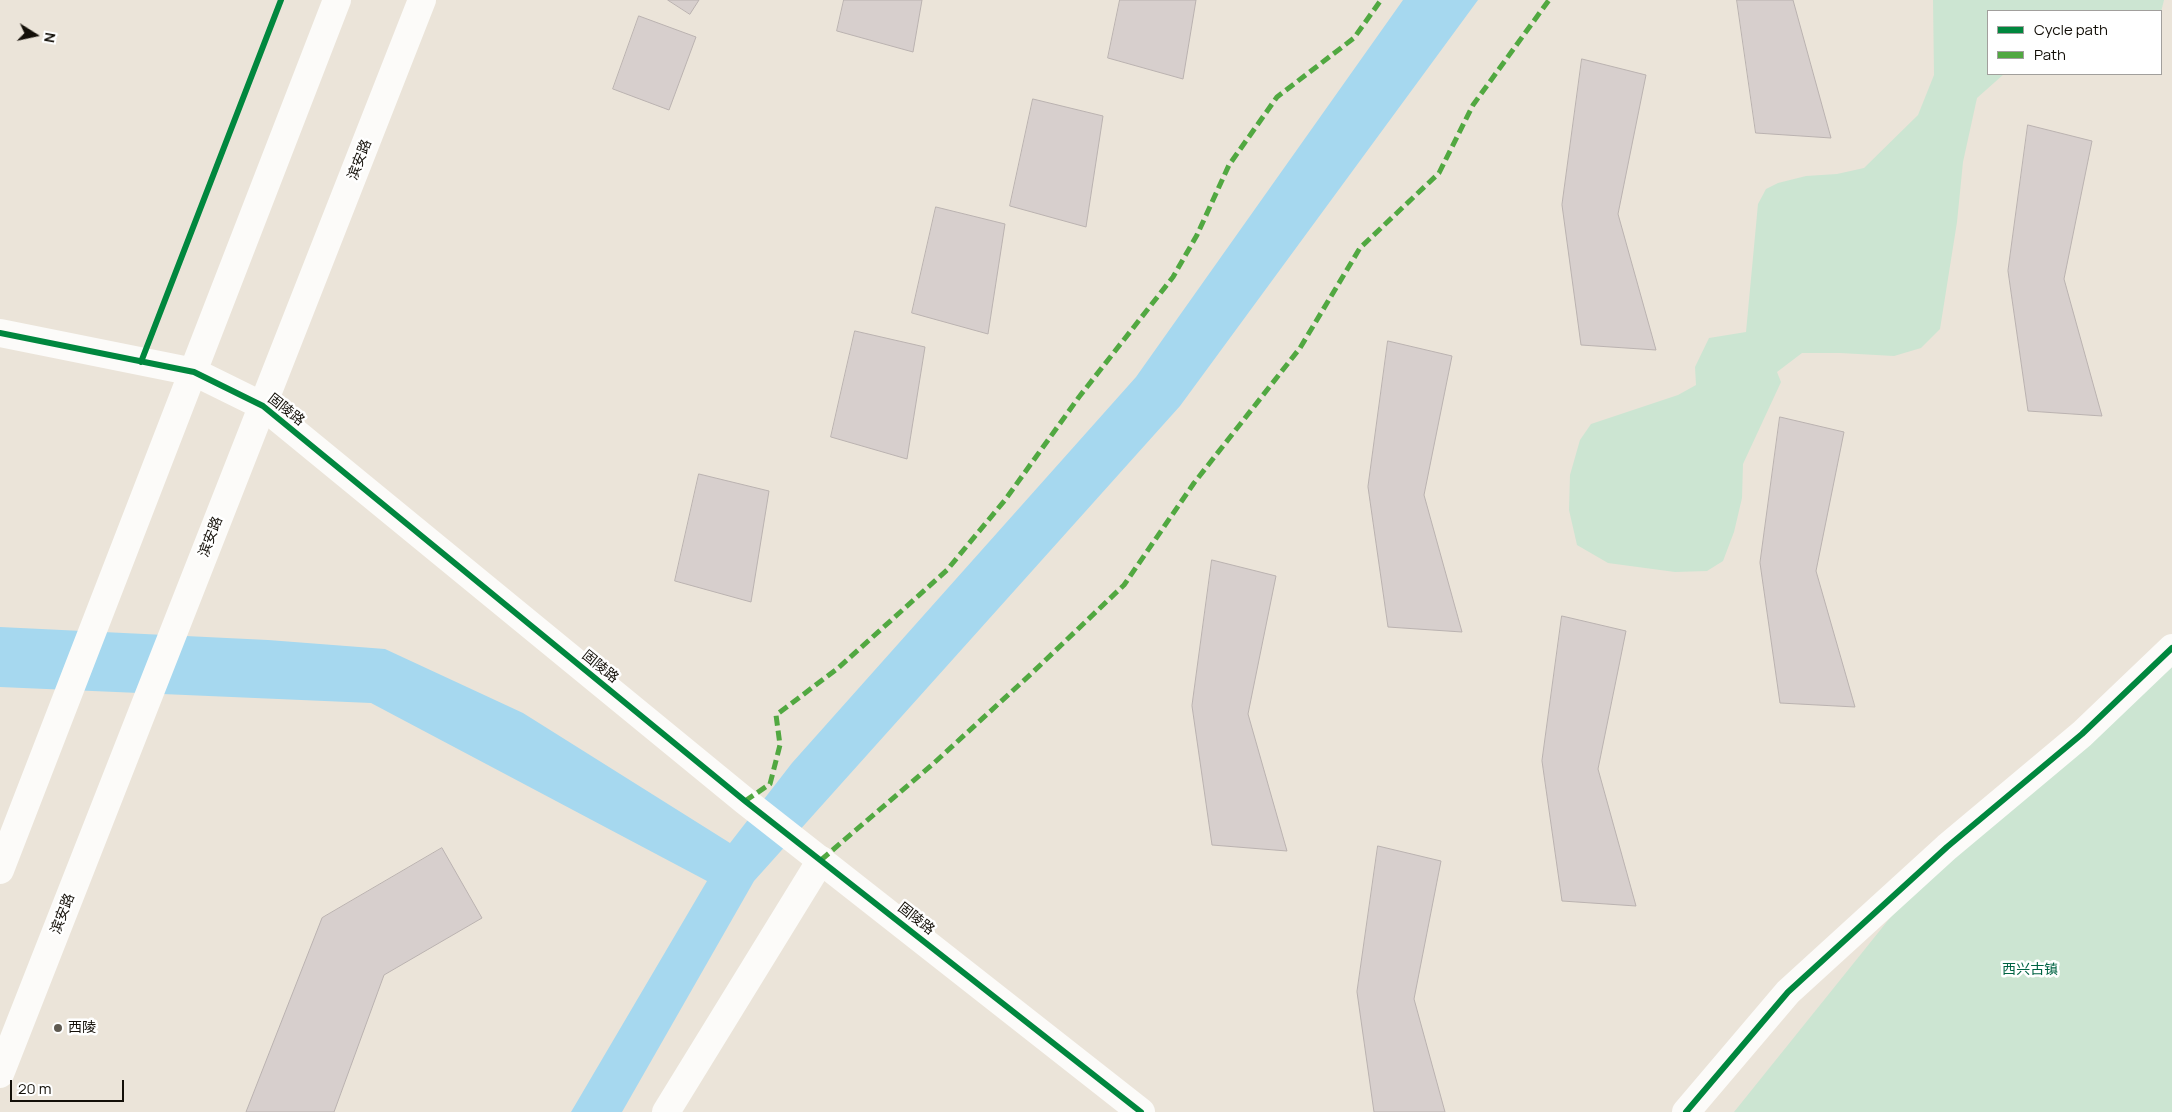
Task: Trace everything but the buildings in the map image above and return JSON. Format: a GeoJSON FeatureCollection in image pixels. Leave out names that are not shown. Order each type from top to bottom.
{"type":"FeatureCollection","features":[{"type":"Feature","properties":{"kind":"street"},"geometry":{"type":"LineString","coordinates":[[0,870],[337,0]]}},
{"type":"Feature","properties":{"kind":"street","name":"滨安路"},"geometry":{"type":"LineString","coordinates":[[0,1074],[422,0]]}},
{"type":"Feature","properties":{"kind":"street","name":"固陵路"},"geometry":{"type":"LineString","coordinates":[[0,333],[194,372],[263,406],[745,801],[1141,1112]]}},
{"type":"Feature","properties":{"kind":"street"},"geometry":{"type":"LineString","coordinates":[[1686,1112],[1788,992],[1947,847],[2082,734],[2172,648]]}},
{"type":"Feature","properties":{"kind":"street"},"geometry":{"type":"LineString","coordinates":[[666,1112],[820,860]]}},
{"type":"Feature","properties":{"kind":"green space"},"geometry":{"type":"Polygon","coordinates":[[[1933,0],[2164,0],[2162,10],[1987,10],[1987,75],[2003,75],[1977,98],[1963,162],[1957,222],[1940,329],[1921,348],[1894,356],[1802,353],[1777,372],[1781,382],[1743,464],[1742,498],[1734,532],[1723,561],[1707,571],[1675,572],[1608,563],[1577,545],[1569,510],[1570,475],[1580,440],[1591,424],[1678,395],[1696,385],[1695,367],[1709,338],[1746,332],[1758,204],[1766,189],[1778,183],[1806,176],[1837,174],[1864,168],[1918,115],[1934,75],[1933,0]]]}},
{"type":"Feature","properties":{"kind":"green space","name":"西兴古镇"},"geometry":{"type":"Polygon","coordinates":[[[2172,667],[2172,1112],[1734,1112],[1947,847],[2172,667]]]}},
{"type":"Feature","properties":{"kind":"water"},"geometry":{"type":"Polygon","coordinates":[[[1403,0],[1478,0],[1180,406],[754,881],[622,1112],[571,1112],[707,881],[371,703],[0,687],[0,627],[268,640],[385,649],[523,713],[730,843],[792,763],[1136,377],[1403,0]]]}},
{"type":"Feature","properties":{"kind":"marked path"},"geometry":{"type":"LineString","coordinates":[[745,801],[770,784],[780,745],[776,715],[837,669],[947,570],[1005,500],[1079,397],[1173,277],[1197,235],[1229,165],[1277,97],[1354,38],[1381,0]]}},
{"type":"Feature","properties":{"kind":"marked path"},"geometry":{"type":"LineString","coordinates":[[821,860],[934,763],[1124,585],[1194,483],[1300,348],[1360,248],[1439,173],[1473,105],[1549,0]]}},
{"type":"Feature","properties":{"kind":"cycle path"},"geometry":{"type":"LineString","coordinates":[[141,362],[281,0]]}},
{"type":"Feature","properties":{"kind":"cycle path"},"geometry":{"type":"LineString","coordinates":[[0,333],[194,372],[263,406],[745,801],[1141,1112]]}},
{"type":"Feature","properties":{"kind":"cycle path"},"geometry":{"type":"LineString","coordinates":[[1686,1112],[1788,992],[1947,847],[2082,734],[2172,648]]}},
{"type":"Feature","properties":{"kind":"place","name":"西陵"},"geometry":{"type":"Point","coordinates":[58,1028]}}]}
